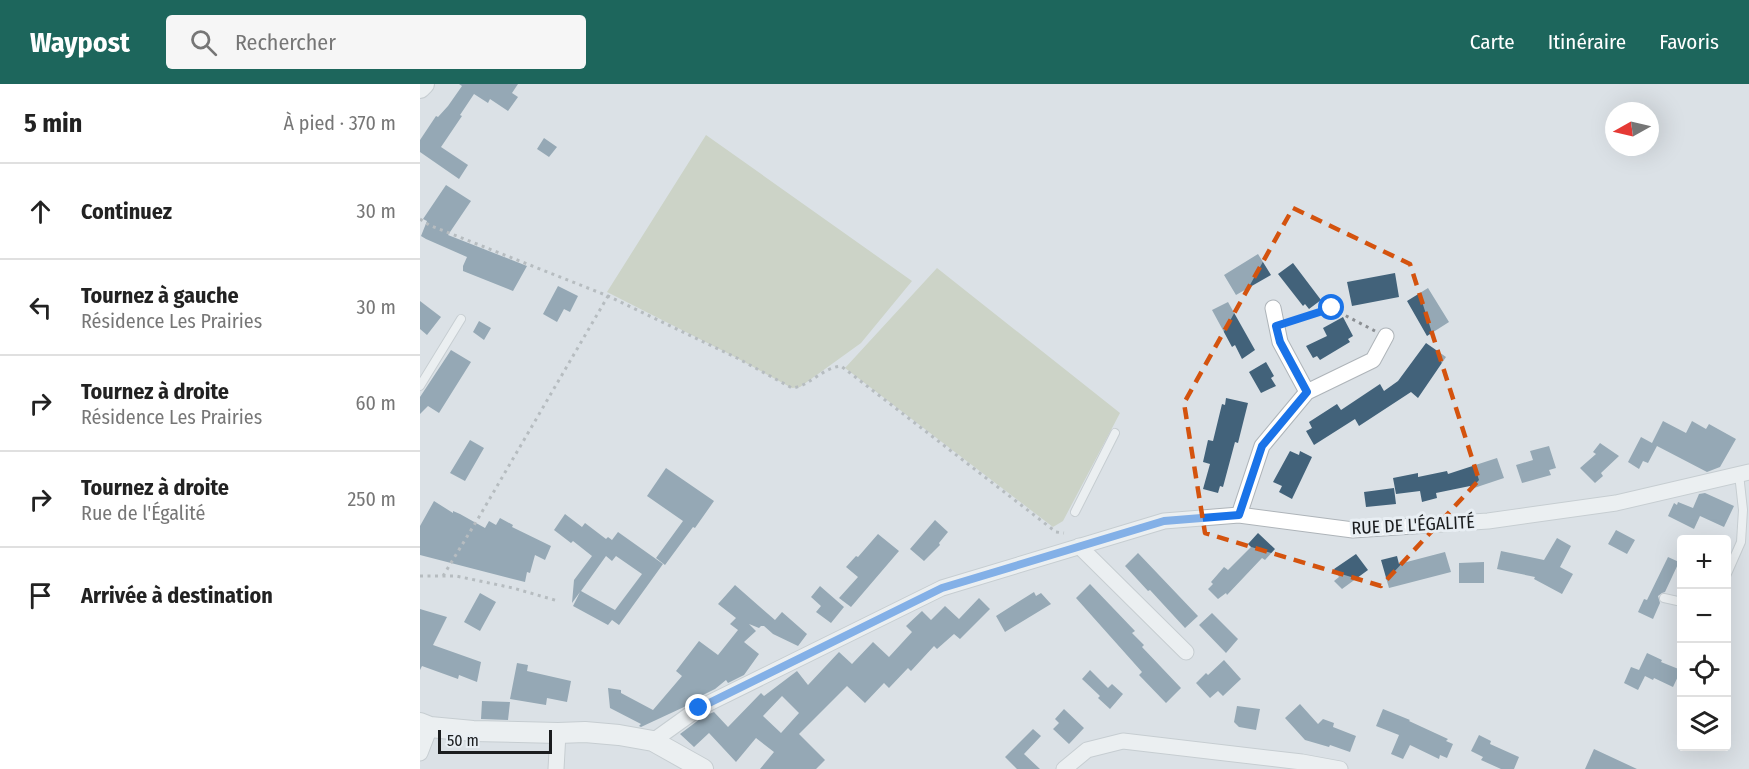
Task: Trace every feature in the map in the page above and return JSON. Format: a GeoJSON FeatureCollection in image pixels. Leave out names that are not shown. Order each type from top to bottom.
{"type":"FeatureCollection","features":[{"type":"Feature","properties":{"kind":"street"},"geometry":{"type":"LineString","coordinates":[[420,88],[424,84]]}},
{"type":"Feature","properties":{"kind":"street"},"geometry":{"type":"LineString","coordinates":[[1273,308],[1280,342],[1307,392]]}},
{"type":"Feature","properties":{"kind":"street"},"geometry":{"type":"LineString","coordinates":[[1239,515],[1262,446],[1307,392],[1373,360],[1386,336]]}},
{"type":"Feature","properties":{"kind":"street","name":"RUE DE L'ÉGALITÉ"},"geometry":{"type":"LineString","coordinates":[[653,741],[699,708],[942,588],[1164,521],[1239,515],[1353,530],[1488,521],[1616,503],[1744,473]]}},
{"type":"Feature","properties":{"kind":"street"},"geometry":{"type":"LineString","coordinates":[[1079,546],[1186,652]]}},
{"type":"Feature","properties":{"kind":"street"},"geometry":{"type":"LineString","coordinates":[[420,753],[425,725],[473,732],[585,732],[653,741],[703,769]]}},
{"type":"Feature","properties":{"kind":"street"},"geometry":{"type":"LineString","coordinates":[[556,769],[558,733]]}},
{"type":"Feature","properties":{"kind":"street"},"geometry":{"type":"LineString","coordinates":[[1064,769],[1087,750],[1123,741],[1302,762],[1340,769]]}},
{"type":"Feature","properties":{"kind":"lane"},"geometry":{"type":"LineString","coordinates":[[420,386],[461,319]]}},
{"type":"Feature","properties":{"kind":"lane"},"geometry":{"type":"LineString","coordinates":[[1075,512],[1115,433]]}},
{"type":"Feature","properties":{"kind":"lane"},"geometry":{"type":"LineString","coordinates":[[1731,565],[1741,542],[1744,473]]}},
{"type":"Feature","properties":{"kind":"lane"},"geometry":{"type":"LineString","coordinates":[[1664,598],[1677,601]]}},
{"type":"Feature","properties":{"kind":"path"},"geometry":{"type":"LineString","coordinates":[[420,219],[429,225],[608,296],[737,358],[792,388],[800,387],[832,367],[841,366],[1056,532],[1064,533]]}},
{"type":"Feature","properties":{"kind":"path"},"geometry":{"type":"LineString","coordinates":[[443,576],[608,296]]}},
{"type":"Feature","properties":{"kind":"path"},"geometry":{"type":"LineString","coordinates":[[1276,326],[1332,308],[1386,336]]}},
{"type":"Feature","properties":{"kind":"path"},"geometry":{"type":"LineString","coordinates":[[420,576],[456,576],[513,588],[558,601]]}},
{"type":"Feature","properties":{"kind":"highlighted area"},"geometry":{"type":"Polygon","coordinates":[[[1293,208],[1410,264],[1479,480],[1381,586],[1205,533],[1184,403],[1293,208]]]}},
{"type":"Feature","properties":{"kind":"green space"},"geometry":{"type":"Polygon","coordinates":[[[706,135],[912,281],[861,343],[800,387],[792,388],[607,292],[706,135]]]}},
{"type":"Feature","properties":{"kind":"green space"},"geometry":{"type":"Polygon","coordinates":[[[937,268],[1120,413],[1063,521],[1053,527],[845,368],[937,268]]]}},
{"type":"Feature","properties":{"kind":"building"},"geometry":{"type":"Polygon","coordinates":[[[459,84],[518,84],[512,93],[518,97],[508,111],[490,99],[488,103],[474,94],[441,147],[468,165],[459,179],[420,152],[420,140],[436,116],[438,117],[448,106],[462,86],[459,84]]]}},
{"type":"Feature","properties":{"kind":"building"},"geometry":{"type":"Polygon","coordinates":[[[544,138],[557,147],[549,157],[537,149],[544,138]]]}},
{"type":"Feature","properties":{"kind":"building"},"geometry":{"type":"Polygon","coordinates":[[[446,185],[471,201],[448,235],[527,266],[513,291],[463,271],[467,257],[421,236],[427,221],[423,219],[446,185]]]}},
{"type":"Feature","properties":{"kind":"building"},"geometry":{"type":"Polygon","coordinates":[[[1258,254],[1271,275],[1236,295],[1224,275],[1258,254]]]}},
{"type":"Feature","properties":{"kind":"building"},"geometry":{"type":"Polygon","coordinates":[[[1293,263],[1321,300],[1309,309],[1305,304],[1303,306],[1278,274],[1293,263]]]}},
{"type":"Feature","properties":{"kind":"building"},"geometry":{"type":"Polygon","coordinates":[[[1395,273],[1399,297],[1352,306],[1347,282],[1395,273]]]}},
{"type":"Feature","properties":{"kind":"building"},"geometry":{"type":"Polygon","coordinates":[[[558,286],[578,296],[570,312],[564,309],[557,322],[543,314],[558,286]]]}},
{"type":"Feature","properties":{"kind":"building"},"geometry":{"type":"Polygon","coordinates":[[[1428,288],[1449,322],[1427,336],[1407,301],[1428,288]]]}},
{"type":"Feature","properties":{"kind":"building"},"geometry":{"type":"Polygon","coordinates":[[[420,301],[441,317],[427,335],[420,329],[420,301]]]}},
{"type":"Feature","properties":{"kind":"building"},"geometry":{"type":"Polygon","coordinates":[[[1228,302],[1255,350],[1242,359],[1235,345],[1232,347],[1212,310],[1228,302]]]}},
{"type":"Feature","properties":{"kind":"building"},"geometry":{"type":"Polygon","coordinates":[[[1343,317],[1353,336],[1348,339],[1350,342],[1320,360],[1317,356],[1313,358],[1306,346],[1327,336],[1323,328],[1343,317]]]}},
{"type":"Feature","properties":{"kind":"building"},"geometry":{"type":"Polygon","coordinates":[[[479,321],[491,328],[484,340],[473,332],[479,321]]]}},
{"type":"Feature","properties":{"kind":"building"},"geometry":{"type":"Polygon","coordinates":[[[1426,343],[1446,357],[1418,398],[1411,392],[1359,426],[1355,419],[1314,445],[1306,431],[1312,428],[1309,422],[1337,404],[1341,410],[1380,384],[1384,391],[1398,381],[1426,343]]]}},
{"type":"Feature","properties":{"kind":"building"},"geometry":{"type":"Polygon","coordinates":[[[451,350],[471,362],[439,413],[428,406],[420,414],[420,397],[451,350]]]}},
{"type":"Feature","properties":{"kind":"building"},"geometry":{"type":"Polygon","coordinates":[[[1266,362],[1274,376],[1271,378],[1276,386],[1261,393],[1249,372],[1266,362]]]}},
{"type":"Feature","properties":{"kind":"building"},"geometry":{"type":"Polygon","coordinates":[[[1226,398],[1248,403],[1238,443],[1235,442],[1223,487],[1220,486],[1218,493],[1203,489],[1210,464],[1203,462],[1208,440],[1213,441],[1222,404],[1225,405],[1226,398]]]}},
{"type":"Feature","properties":{"kind":"building"},"geometry":{"type":"Polygon","coordinates":[[[1663,421],[1686,433],[1692,421],[1706,429],[1709,424],[1736,439],[1720,467],[1707,472],[1657,446],[1648,463],[1643,461],[1639,469],[1628,462],[1641,437],[1652,443],[1663,421]]]}},
{"type":"Feature","properties":{"kind":"building"},"geometry":{"type":"Polygon","coordinates":[[[470,440],[484,448],[465,481],[450,473],[470,440]]]}},
{"type":"Feature","properties":{"kind":"building"},"geometry":{"type":"Polygon","coordinates":[[[1600,443],[1619,456],[1601,473],[1603,476],[1595,483],[1580,468],[1596,454],[1593,452],[1600,443]]]}},
{"type":"Feature","properties":{"kind":"building"},"geometry":{"type":"Polygon","coordinates":[[[1549,446],[1556,468],[1549,470],[1551,475],[1522,483],[1516,465],[1533,460],[1530,451],[1549,446]]]}},
{"type":"Feature","properties":{"kind":"building"},"geometry":{"type":"Polygon","coordinates":[[[1290,451],[1299,455],[1300,451],[1312,457],[1292,499],[1279,492],[1282,486],[1273,482],[1290,451]]]}},
{"type":"Feature","properties":{"kind":"building"},"geometry":{"type":"Polygon","coordinates":[[[1497,458],[1504,478],[1471,489],[1470,486],[1436,493],[1437,498],[1422,502],[1420,491],[1396,494],[1393,478],[1418,473],[1418,477],[1447,471],[1448,474],[1497,458]]]}},
{"type":"Feature","properties":{"kind":"building"},"geometry":{"type":"Polygon","coordinates":[[[666,468],[714,501],[665,565],[656,558],[683,521],[647,496],[666,468]]]}},
{"type":"Feature","properties":{"kind":"building"},"geometry":{"type":"Polygon","coordinates":[[[1394,488],[1396,504],[1366,507],[1364,492],[1394,488]]]}},
{"type":"Feature","properties":{"kind":"building"},"geometry":{"type":"Polygon","coordinates":[[[1705,493],[1734,506],[1724,527],[1700,516],[1694,529],[1668,516],[1674,503],[1677,505],[1678,502],[1693,508],[1699,494],[1705,493]]]}},
{"type":"Feature","properties":{"kind":"building"},"geometry":{"type":"Polygon","coordinates":[[[434,501],[485,528],[489,521],[496,525],[500,518],[513,525],[512,527],[551,546],[545,560],[535,555],[525,582],[420,555],[420,526],[434,501]]]}},
{"type":"Feature","properties":{"kind":"building"},"geometry":{"type":"Polygon","coordinates":[[[565,514],[582,527],[585,523],[606,539],[608,537],[612,540],[618,532],[663,564],[619,625],[612,620],[608,625],[573,606],[580,592],[572,603],[574,580],[592,556],[554,530],[565,514]],[[606,556],[581,591],[615,610],[642,574],[616,556],[612,561],[606,556]]]}},
{"type":"Feature","properties":{"kind":"building"},"geometry":{"type":"Polygon","coordinates":[[[935,520],[948,532],[939,543],[940,545],[924,561],[910,549],[935,520]]]}},
{"type":"Feature","properties":{"kind":"building"},"geometry":{"type":"Polygon","coordinates":[[[1616,530],[1635,540],[1627,554],[1608,544],[1616,530]]]}},
{"type":"Feature","properties":{"kind":"building"},"geometry":{"type":"Polygon","coordinates":[[[1258,533],[1275,549],[1265,560],[1262,558],[1227,595],[1226,593],[1218,599],[1208,589],[1213,584],[1211,582],[1224,567],[1228,570],[1251,547],[1248,544],[1258,533]]]}},
{"type":"Feature","properties":{"kind":"building"},"geometry":{"type":"Polygon","coordinates":[[[878,534],[899,551],[851,607],[839,598],[858,577],[846,567],[878,534]]]}},
{"type":"Feature","properties":{"kind":"building"},"geometry":{"type":"Polygon","coordinates":[[[1557,538],[1571,546],[1560,567],[1573,574],[1562,594],[1534,579],[1535,577],[1497,569],[1501,551],[1544,560],[1557,538]]]}},
{"type":"Feature","properties":{"kind":"building"},"geometry":{"type":"Polygon","coordinates":[[[1445,552],[1451,572],[1389,588],[1381,560],[1397,556],[1399,564],[1445,552]]]}},
{"type":"Feature","properties":{"kind":"building"},"geometry":{"type":"Polygon","coordinates":[[[1138,553],[1198,616],[1185,628],[1125,566],[1138,553]]]}},
{"type":"Feature","properties":{"kind":"building"},"geometry":{"type":"Polygon","coordinates":[[[1356,554],[1368,570],[1342,589],[1334,581],[1339,577],[1334,569],[1356,554]]]}},
{"type":"Feature","properties":{"kind":"building"},"geometry":{"type":"Polygon","coordinates":[[[1668,557],[1677,561],[1677,566],[1665,592],[1658,596],[1660,603],[1653,619],[1638,612],[1644,599],[1647,600],[1668,557]]]}},
{"type":"Feature","properties":{"kind":"building"},"geometry":{"type":"Polygon","coordinates":[[[1484,562],[1484,583],[1459,583],[1459,563],[1484,562]]]}},
{"type":"Feature","properties":{"kind":"building"},"geometry":{"type":"Polygon","coordinates":[[[1090,584],[1135,631],[1132,633],[1144,645],[1142,647],[1181,688],[1166,703],[1139,675],[1142,672],[1076,598],[1090,584]]]}},
{"type":"Feature","properties":{"kind":"building"},"geometry":{"type":"Polygon","coordinates":[[[735,585],[775,620],[782,612],[807,634],[798,646],[773,634],[764,626],[759,628],[749,624],[756,631],[744,642],[759,654],[744,675],[728,683],[726,680],[684,707],[641,727],[639,726],[641,724],[610,708],[608,688],[621,690],[621,693],[653,710],[682,676],[676,671],[699,641],[718,655],[738,630],[730,624],[736,618],[718,604],[735,585]]]}},
{"type":"Feature","properties":{"kind":"building"},"geometry":{"type":"Polygon","coordinates":[[[820,586],[844,607],[831,623],[816,612],[821,606],[811,597],[820,586]]]}},
{"type":"Feature","properties":{"kind":"building"},"geometry":{"type":"Polygon","coordinates":[[[1034,592],[1036,596],[1041,593],[1051,604],[1005,632],[996,616],[1034,592]]]}},
{"type":"Feature","properties":{"kind":"building"},"geometry":{"type":"Polygon","coordinates":[[[480,593],[496,602],[480,631],[464,622],[480,593]]]}},
{"type":"Feature","properties":{"kind":"building"},"geometry":{"type":"Polygon","coordinates":[[[979,598],[990,609],[960,639],[954,634],[937,649],[934,646],[911,671],[908,668],[889,688],[884,683],[865,703],[847,686],[799,734],[825,760],[816,769],[760,769],[774,752],[756,738],[736,762],[709,733],[694,747],[680,734],[704,716],[714,712],[728,727],[761,693],[764,696],[797,671],[808,685],[839,652],[852,664],[873,642],[889,657],[912,632],[906,626],[922,611],[931,620],[945,606],[959,619],[979,598]],[[782,696],[763,716],[781,733],[799,713],[782,696]]]}},
{"type":"Feature","properties":{"kind":"building"},"geometry":{"type":"Polygon","coordinates":[[[420,609],[447,617],[433,645],[481,662],[477,682],[459,675],[458,679],[422,666],[420,670],[420,609]]]}},
{"type":"Feature","properties":{"kind":"building"},"geometry":{"type":"Polygon","coordinates":[[[1212,613],[1238,639],[1226,653],[1199,625],[1212,613]]]}},
{"type":"Feature","properties":{"kind":"building"},"geometry":{"type":"Polygon","coordinates":[[[1647,653],[1677,668],[1677,678],[1673,687],[1645,676],[1638,690],[1624,683],[1631,667],[1639,670],[1647,653]]]}},
{"type":"Feature","properties":{"kind":"building"},"geometry":{"type":"Polygon","coordinates":[[[1224,660],[1241,679],[1223,696],[1218,691],[1210,698],[1196,683],[1224,660]]]}},
{"type":"Feature","properties":{"kind":"building"},"geometry":{"type":"Polygon","coordinates":[[[517,663],[528,665],[527,671],[571,681],[567,702],[547,698],[546,705],[510,699],[517,663]]]}},
{"type":"Feature","properties":{"kind":"building"},"geometry":{"type":"Polygon","coordinates":[[[1090,670],[1108,688],[1112,684],[1123,694],[1110,709],[1082,679],[1090,670]]]}},
{"type":"Feature","properties":{"kind":"building"},"geometry":{"type":"Polygon","coordinates":[[[482,701],[510,702],[508,720],[481,719],[482,701]]]}},
{"type":"Feature","properties":{"kind":"building"},"geometry":{"type":"Polygon","coordinates":[[[1300,704],[1318,724],[1323,719],[1334,723],[1333,727],[1356,736],[1350,752],[1305,740],[1285,718],[1300,704]]]}},
{"type":"Feature","properties":{"kind":"building"},"geometry":{"type":"Polygon","coordinates":[[[1237,706],[1260,709],[1256,730],[1239,727],[1234,722],[1237,706]]]}},
{"type":"Feature","properties":{"kind":"building"},"geometry":{"type":"Polygon","coordinates":[[[1064,709],[1084,728],[1069,744],[1053,729],[1059,723],[1055,719],[1064,709]]]}},
{"type":"Feature","properties":{"kind":"building"},"geometry":{"type":"Polygon","coordinates":[[[1383,709],[1448,739],[1446,741],[1453,744],[1447,758],[1440,755],[1439,759],[1410,745],[1403,759],[1391,754],[1399,735],[1376,726],[1383,709]]]}},
{"type":"Feature","properties":{"kind":"building"},"geometry":{"type":"Polygon","coordinates":[[[1033,729],[1041,736],[1024,754],[1040,769],[1017,769],[1005,757],[1033,729]]]}},
{"type":"Feature","properties":{"kind":"building"},"geometry":{"type":"Polygon","coordinates":[[[1479,735],[1491,741],[1490,744],[1519,757],[1514,769],[1501,769],[1481,760],[1483,757],[1471,751],[1479,735]]]}},
{"type":"Feature","properties":{"kind":"building"},"geometry":{"type":"Polygon","coordinates":[[[1594,749],[1637,769],[1585,769],[1594,749]]]}},
{"type":"Feature","properties":{"kind":"route"},"geometry":{"type":"LineString","coordinates":[[699,708],[942,588],[1164,521],[1239,515],[1262,446],[1307,392],[1280,342],[1276,326],[1332,308]]}}]}
